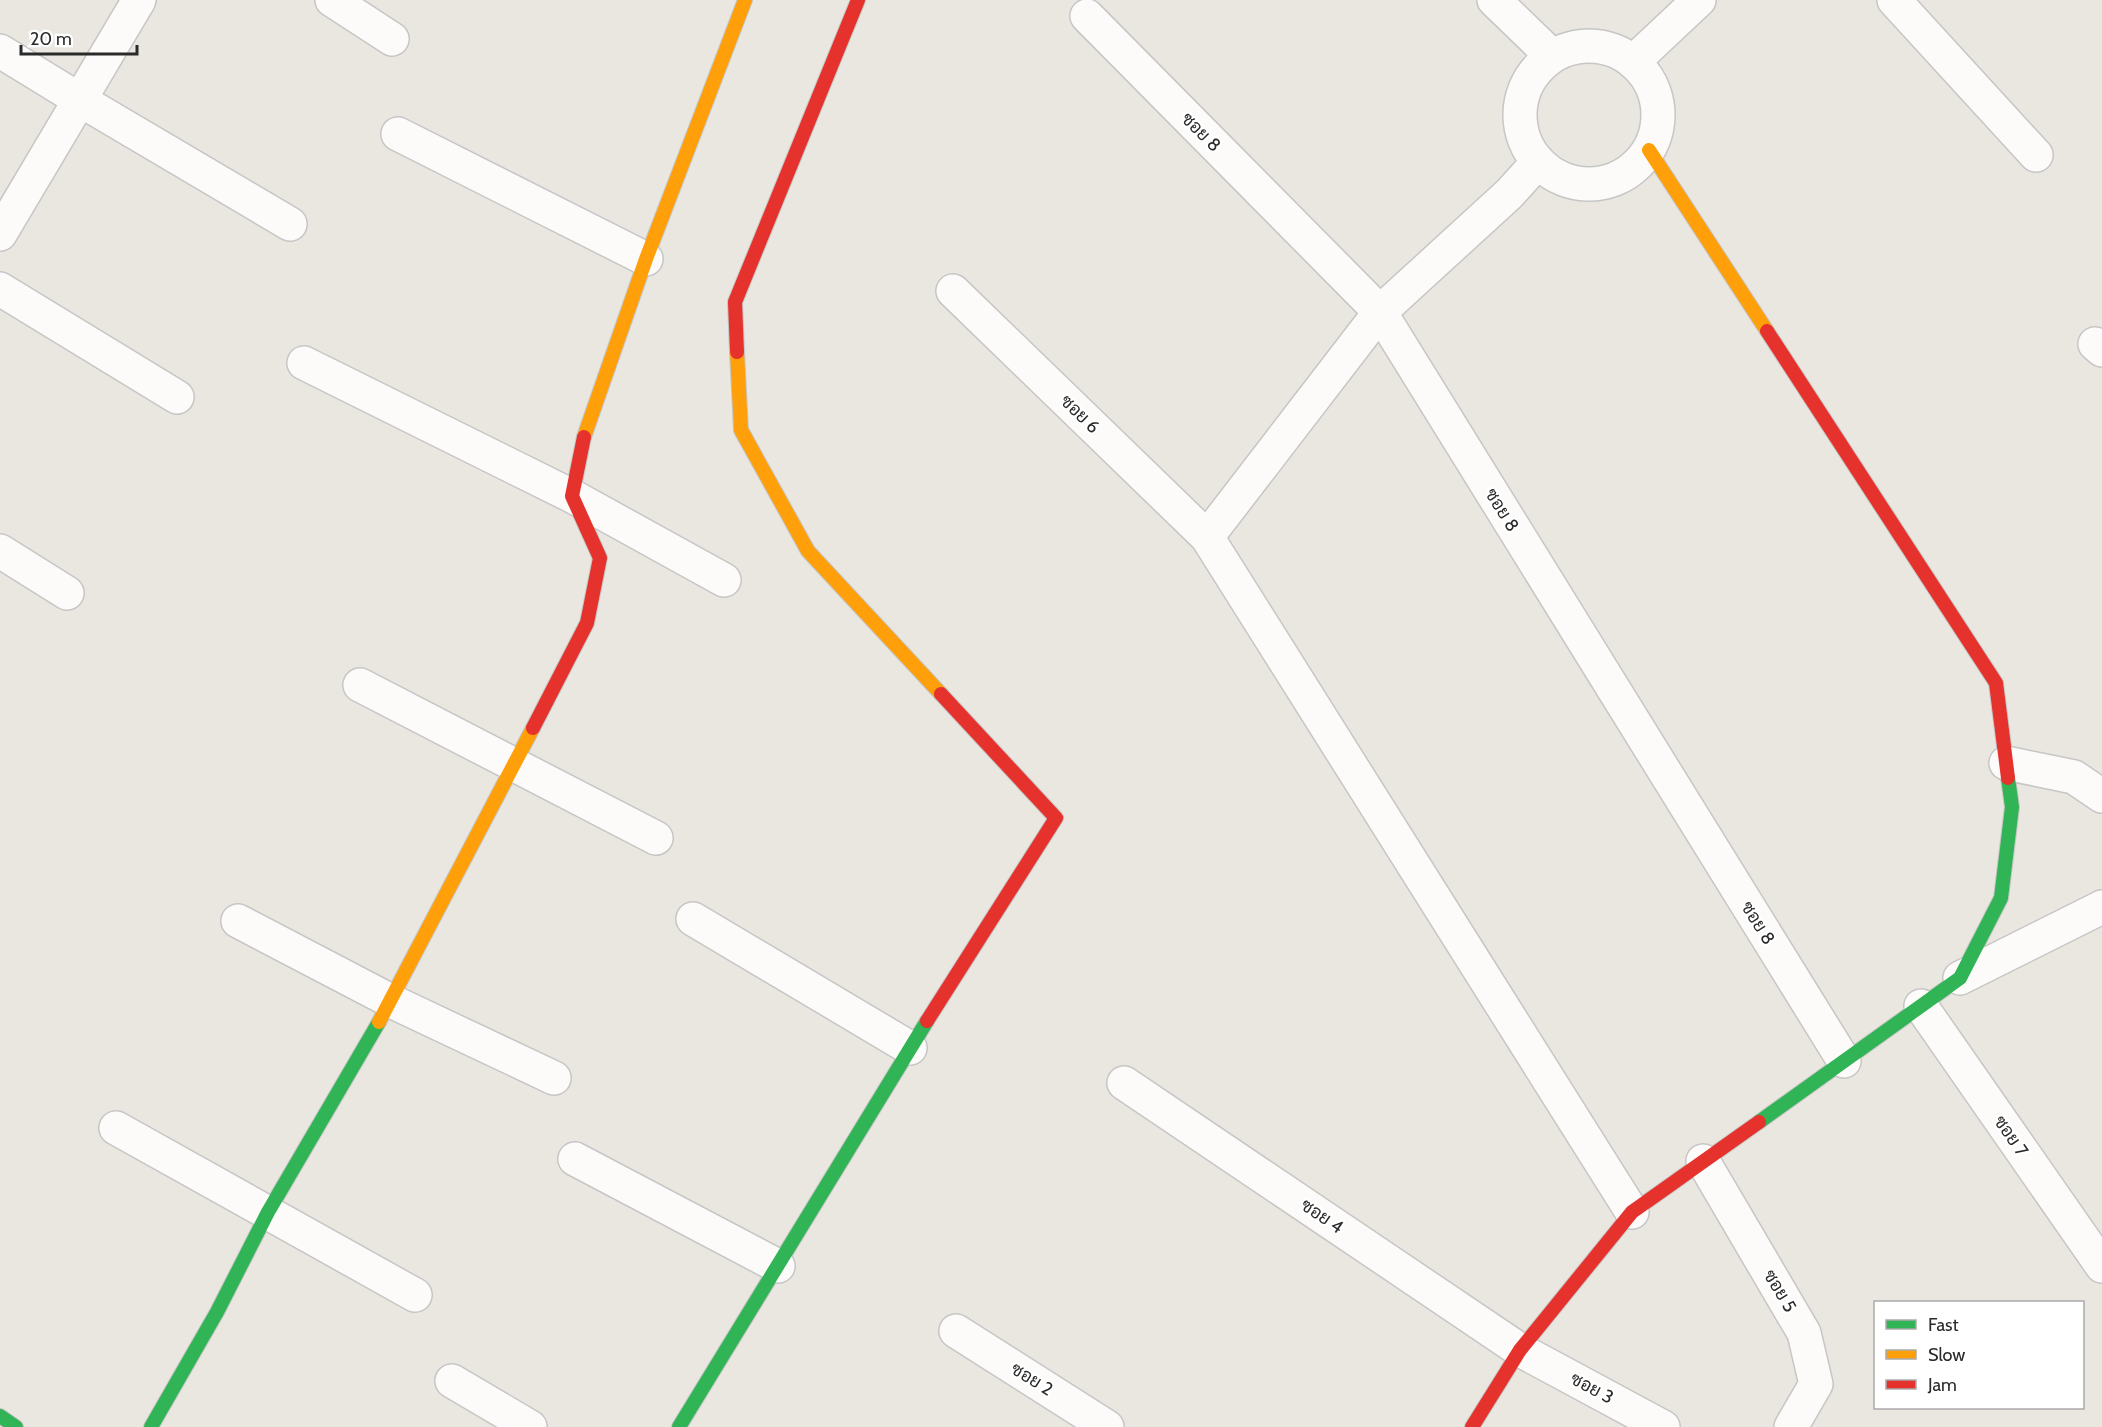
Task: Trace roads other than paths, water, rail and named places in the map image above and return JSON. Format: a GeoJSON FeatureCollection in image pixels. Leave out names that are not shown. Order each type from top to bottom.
{"type":"FeatureCollection","features":[{"type":"Feature","properties":{"kind":"street"},"geometry":{"type":"LineString","coordinates":[[0,234],[139,0]]}},
{"type":"Feature","properties":{"kind":"street"},"geometry":{"type":"LineString","coordinates":[[332,0],[392,39]]}},
{"type":"Feature","properties":{"kind":"street"},"geometry":{"type":"LineString","coordinates":[[679,1427],[910,1048],[1056,818],[808,551],[741,430],[735,302],[858,0]]}},
{"type":"Feature","properties":{"kind":"street"},"geometry":{"type":"LineString","coordinates":[[1494,0],[1552,56]]}},
{"type":"Feature","properties":{"kind":"street"},"geometry":{"type":"LineString","coordinates":[[1633,62],[1699,0]]}},
{"type":"Feature","properties":{"kind":"street"},"geometry":{"type":"LineString","coordinates":[[1894,0],[2036,155]]}},
{"type":"Feature","properties":{"kind":"street"},"geometry":{"type":"LineString","coordinates":[[151,1427],[217,1312],[268,1212],[391,1001],[587,623],[600,558],[572,496],[585,431],[738,2]]}},
{"type":"Feature","properties":{"kind":"street","name":"ซอย 8"},"geometry":{"type":"LineString","coordinates":[[1087,16],[1380,312],[1844,1061]]}},
{"type":"Feature","properties":{"kind":"street"},"geometry":{"type":"LineString","coordinates":[[1580,45],[1608,48],[1633,62],[1653,87],[1659,112],[1657,129],[1649,150],[1629,171],[1608,182],[1583,184],[1559,177],[1538,162],[1525,141],[1520,117],[1522,94],[1533,74],[1552,56],[1580,45]]}},
{"type":"Feature","properties":{"kind":"street"},"geometry":{"type":"LineString","coordinates":[[0,51],[290,224]]}},
{"type":"Feature","properties":{"kind":"street"},"geometry":{"type":"LineString","coordinates":[[398,134],[646,259]]}},
{"type":"Feature","properties":{"kind":"street"},"geometry":{"type":"LineString","coordinates":[[1649,150],[1996,683],[2012,807],[2001,898],[1960,978]]}},
{"type":"Feature","properties":{"kind":"street"},"geometry":{"type":"LineString","coordinates":[[1207,537],[1380,312],[1509,194],[1538,162]]}},
{"type":"Feature","properties":{"kind":"street"},"geometry":{"type":"LineString","coordinates":[[0,289],[177,397]]}},
{"type":"Feature","properties":{"kind":"street","name":"ซอย 6"},"geometry":{"type":"LineString","coordinates":[[952,291],[1207,537],[1632,1212]]}},
{"type":"Feature","properties":{"kind":"street"},"geometry":{"type":"LineString","coordinates":[[304,363],[572,496],[724,580]]}},
{"type":"Feature","properties":{"kind":"street"},"geometry":{"type":"LineString","coordinates":[[0,551],[67,593]]}},
{"type":"Feature","properties":{"kind":"street"},"geometry":{"type":"LineString","coordinates":[[360,685],[656,838]]}},
{"type":"Feature","properties":{"kind":"street"},"geometry":{"type":"LineString","coordinates":[[2006,763],[2074,777],[2102,796]]}},
{"type":"Feature","properties":{"kind":"street"},"geometry":{"type":"LineString","coordinates":[[1472,1427],[1520,1350],[1632,1212],[1960,978],[2102,907]]}},
{"type":"Feature","properties":{"kind":"street"},"geometry":{"type":"LineString","coordinates":[[693,919],[910,1048]]}},
{"type":"Feature","properties":{"kind":"street"},"geometry":{"type":"LineString","coordinates":[[238,921],[391,1001],[554,1078]]}},
{"type":"Feature","properties":{"kind":"street","name":"ซอย 7"},"geometry":{"type":"LineString","coordinates":[[1921,1006],[2102,1266]]}},
{"type":"Feature","properties":{"kind":"street","name":"ซอย 4"},"geometry":{"type":"LineString","coordinates":[[1124,1083],[1520,1350]]}},
{"type":"Feature","properties":{"kind":"street"},"geometry":{"type":"LineString","coordinates":[[116,1128],[415,1295]]}},
{"type":"Feature","properties":{"kind":"street"},"geometry":{"type":"LineString","coordinates":[[575,1159],[778,1266]]}},
{"type":"Feature","properties":{"kind":"street","name":"ซอย 5"},"geometry":{"type":"LineString","coordinates":[[1703,1161],[1804,1333],[1816,1384],[1791,1427]]}},
{"type":"Feature","properties":{"kind":"street","name":"ซอย 2"},"geometry":{"type":"LineString","coordinates":[[956,1331],[1107,1427]]}},
{"type":"Feature","properties":{"kind":"street","name":"ซอย 3"},"geometry":{"type":"LineString","coordinates":[[1520,1350],[1663,1427]]}},
{"type":"Feature","properties":{"kind":"street"},"geometry":{"type":"LineString","coordinates":[[452,1381],[530,1427]]}},
{"type":"Feature","properties":{"kind":"street"},"geometry":{"type":"LineString","coordinates":[[0,1416],[16,1427]]}}]}
